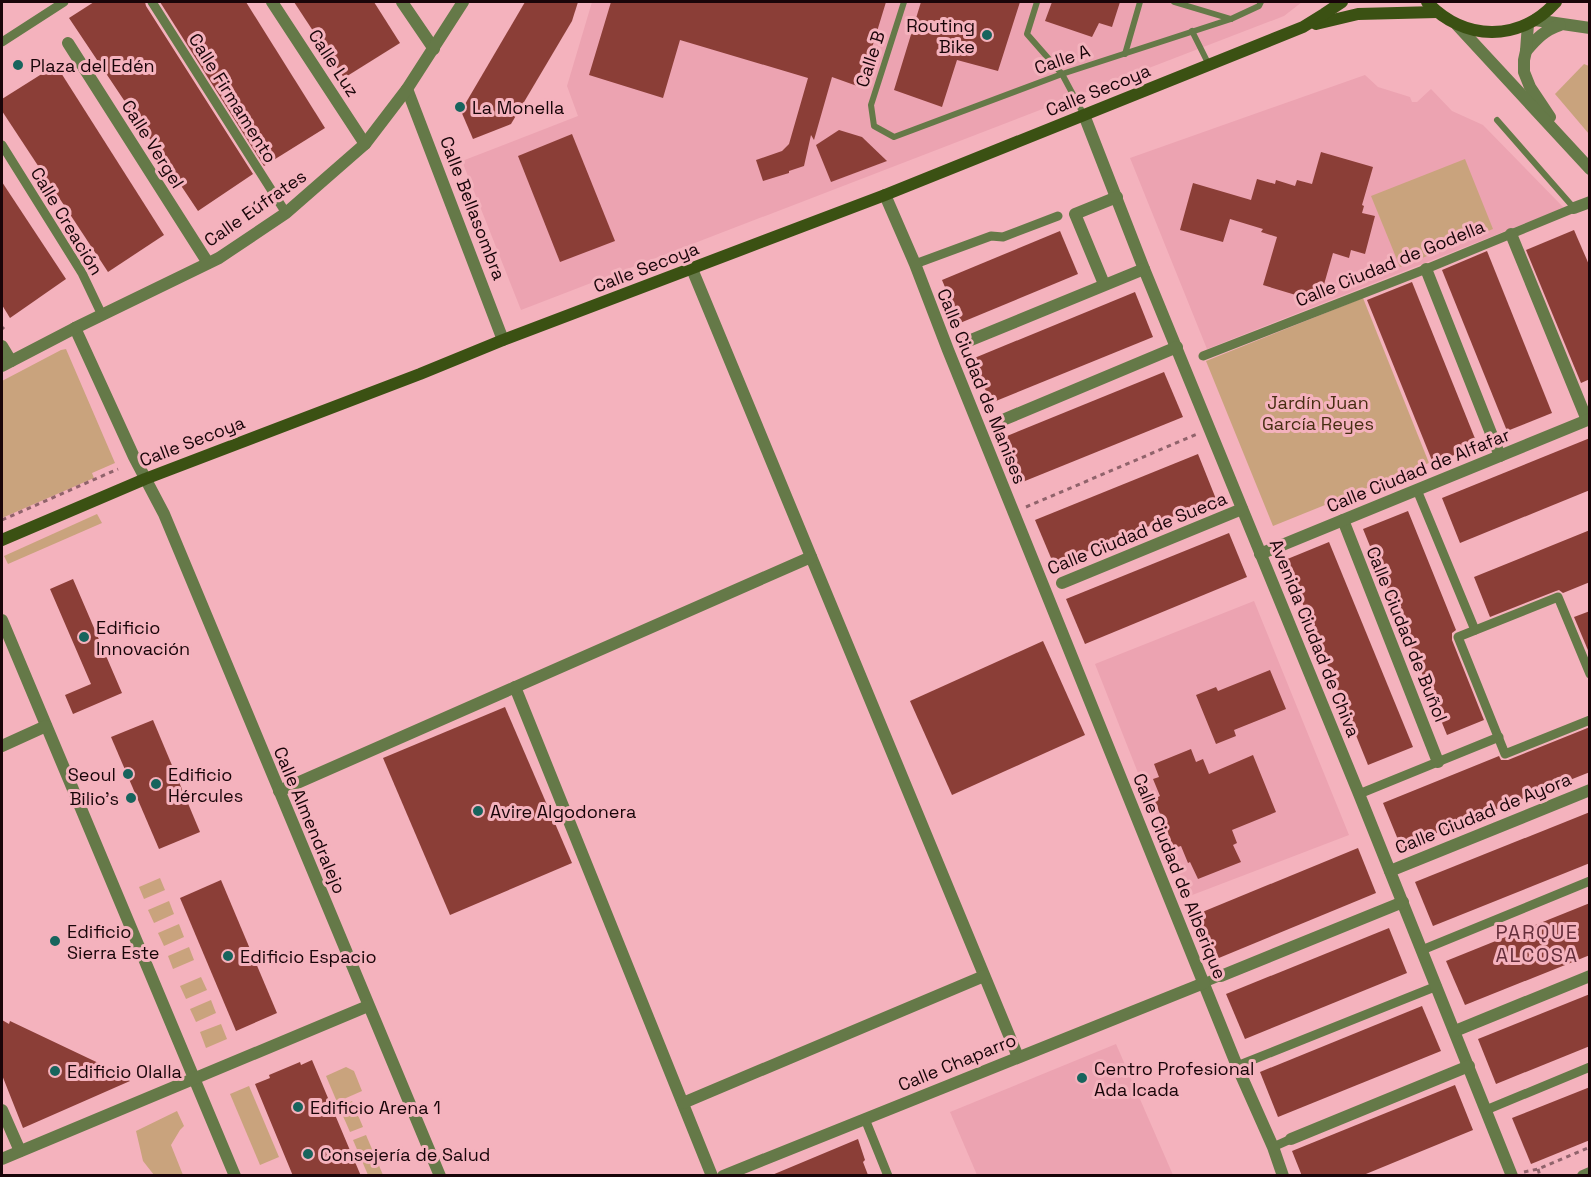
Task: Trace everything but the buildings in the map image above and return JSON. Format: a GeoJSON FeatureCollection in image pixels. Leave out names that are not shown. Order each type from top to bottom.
{"type":"FeatureCollection","features":[{"type":"Feature","properties":{"kind":"main road"},"geometry":{"type":"LineString","coordinates":[[1303,27],[1342,2]]}},
{"type":"Feature","properties":{"kind":"main road"},"geometry":{"type":"LineString","coordinates":[[1427,2],[1437,12],[1457,25],[1485,32],[1500,32],[1532,22],[1556,2]]}},
{"type":"Feature","properties":{"kind":"main road"},"geometry":{"type":"LineString","coordinates":[[1303,27],[1358,14],[1437,12]]}},
{"type":"Feature","properties":{"kind":"main road","name":"Calle Secoya"},"geometry":{"type":"LineString","coordinates":[[2,540],[145,479],[885,195],[1303,27]]}},
{"type":"Feature","properties":{"kind":"street"},"geometry":{"type":"LineString","coordinates":[[2,42],[64,2]]}},
{"type":"Feature","properties":{"kind":"street","name":"Calle Firmamento"},"geometry":{"type":"LineString","coordinates":[[152,2],[286,213]]}},
{"type":"Feature","properties":{"kind":"street","name":"Calle Luz"},"geometry":{"type":"LineString","coordinates":[[272,2],[365,144]]}},
{"type":"Feature","properties":{"kind":"street"},"geometry":{"type":"LineString","coordinates":[[402,2],[434,50]]}},
{"type":"Feature","properties":{"kind":"street","name":"Calle Eúfrates"},"geometry":{"type":"LineString","coordinates":[[6,364],[219,258],[286,213],[365,144],[407,89],[464,2]]}},
{"type":"Feature","properties":{"kind":"street"},"geometry":{"type":"LineString","coordinates":[[1324,15],[1330,2]]}},
{"type":"Feature","properties":{"kind":"street"},"geometry":{"type":"LineString","coordinates":[[1575,152],[1530,87],[1524,72],[1524,60],[1532,22],[1590,28]]}},
{"type":"Feature","properties":{"kind":"street"},"geometry":{"type":"LineString","coordinates":[[1526,51],[1538,36],[1564,24]]}},
{"type":"Feature","properties":{"kind":"street"},"geometry":{"type":"LineString","coordinates":[[1457,25],[1590,169]]}},
{"type":"Feature","properties":{"kind":"street","name":"Calle Vergel"},"geometry":{"type":"LineString","coordinates":[[68,43],[208,263]]}},
{"type":"Feature","properties":{"kind":"street","name":"Calle Bellasombra"},"geometry":{"type":"LineString","coordinates":[[407,89],[503,340]]}},
{"type":"Feature","properties":{"kind":"street","name":"Avenida Ciudad de Chiva"},"geometry":{"type":"LineString","coordinates":[[1084,115],[1486,1110],[1518,1174]]}},
{"type":"Feature","properties":{"kind":"street","name":"Calle Creación"},"geometry":{"type":"LineString","coordinates":[[2,145],[82,273],[102,315]]}},
{"type":"Feature","properties":{"kind":"street","name":"Calle Ciudad de Manises"},"geometry":{"type":"LineString","coordinates":[[885,195],[915,264],[1045,590]]}},
{"type":"Feature","properties":{"kind":"street"},"geometry":{"type":"LineString","coordinates":[[1104,284],[1075,214],[1117,197]]}},
{"type":"Feature","properties":{"kind":"street","name":"Calle Ciudad de Godella"},"geometry":{"type":"LineString","coordinates":[[1203,356],[1590,202]]}},
{"type":"Feature","properties":{"kind":"street"},"geometry":{"type":"LineString","coordinates":[[915,264],[992,236],[1003,237],[1058,216]]}},
{"type":"Feature","properties":{"kind":"street"},"geometry":{"type":"LineString","coordinates":[[1511,234],[1588,419]]}},
{"type":"Feature","properties":{"kind":"street"},"geometry":{"type":"LineString","coordinates":[[948,350],[1144,268]]}},
{"type":"Feature","properties":{"kind":"street"},"geometry":{"type":"LineString","coordinates":[[692,269],[1018,1057]]}},
{"type":"Feature","properties":{"kind":"street"},"geometry":{"type":"LineString","coordinates":[[1426,269],[1500,456]]}},
{"type":"Feature","properties":{"kind":"street","name":"Calle Almendralejo"},"geometry":{"type":"LineString","coordinates":[[75,328],[145,479],[164,514],[440,1176]]}},
{"type":"Feature","properties":{"kind":"street"},"geometry":{"type":"LineString","coordinates":[[2,345],[6,364]]}},
{"type":"Feature","properties":{"kind":"street"},"geometry":{"type":"LineString","coordinates":[[980,429],[1177,347]]}},
{"type":"Feature","properties":{"kind":"street","name":"Calle Ciudad de Alfafar"},"geometry":{"type":"LineString","coordinates":[[1260,554],[1588,419]]}},
{"type":"Feature","properties":{"kind":"street"},"geometry":{"type":"LineString","coordinates":[[1417,490],[1474,630]]}},
{"type":"Feature","properties":{"kind":"street","name":"Calle Ciudad de Sueca"},"geometry":{"type":"LineString","coordinates":[[1045,590],[1242,509]]}},
{"type":"Feature","properties":{"kind":"street","name":"Calle Ciudad de Buñol"},"geometry":{"type":"LineString","coordinates":[[1343,520],[1438,762]]}},
{"type":"Feature","properties":{"kind":"street"},"geometry":{"type":"LineString","coordinates":[[279,790],[811,557]]}},
{"type":"Feature","properties":{"kind":"street","name":"Calle Ciudad de Alberique"},"geometry":{"type":"LineString","coordinates":[[1045,590],[1283,1176]]}},
{"type":"Feature","properties":{"kind":"street"},"geometry":{"type":"LineString","coordinates":[[1590,674],[1558,597],[1458,637],[1505,754],[1590,720]]}},
{"type":"Feature","properties":{"kind":"street"},"geometry":{"type":"LineString","coordinates":[[2,620],[235,1176]]}},
{"type":"Feature","properties":{"kind":"street"},"geometry":{"type":"LineString","coordinates":[[515,687],[712,1176]]}},
{"type":"Feature","properties":{"kind":"street"},"geometry":{"type":"LineString","coordinates":[[2,746],[46,726]]}},
{"type":"Feature","properties":{"kind":"street"},"geometry":{"type":"LineString","coordinates":[[1359,794],[1498,737]]}},
{"type":"Feature","properties":{"kind":"street","name":"Calle Ciudad de Ayora"},"geometry":{"type":"LineString","coordinates":[[1390,871],[1590,790]]}},
{"type":"Feature","properties":{"kind":"street"},"geometry":{"type":"LineString","coordinates":[[1422,950],[1590,881]]}},
{"type":"Feature","properties":{"kind":"street"},"geometry":{"type":"LineString","coordinates":[[1204,983],[1403,902]]}},
{"type":"Feature","properties":{"kind":"street"},"geometry":{"type":"LineString","coordinates":[[683,1103],[984,976]]}},
{"type":"Feature","properties":{"kind":"street"},"geometry":{"type":"LineString","coordinates":[[1455,1031],[1590,976]]}},
{"type":"Feature","properties":{"kind":"street","name":"Calle Chaparro"},"geometry":{"type":"LineString","coordinates":[[723,1176],[1204,983]]}},
{"type":"Feature","properties":{"kind":"street"},"geometry":{"type":"LineString","coordinates":[[1238,1066],[1437,986]]}},
{"type":"Feature","properties":{"kind":"street"},"geometry":{"type":"LineString","coordinates":[[2,1159],[368,1006]]}},
{"type":"Feature","properties":{"kind":"street"},"geometry":{"type":"LineString","coordinates":[[1273,1147],[1469,1066]]}},
{"type":"Feature","properties":{"kind":"street"},"geometry":{"type":"LineString","coordinates":[[1486,1110],[1590,1067]]}},
{"type":"Feature","properties":{"kind":"street"},"geometry":{"type":"LineString","coordinates":[[2,1110],[20,1151]]}},
{"type":"Feature","properties":{"kind":"street"},"geometry":{"type":"LineString","coordinates":[[865,1119],[888,1176]]}},
{"type":"Feature","properties":{"kind":"street"},"geometry":{"type":"LineString","coordinates":[[1583,1176],[1590,1173]]}},
{"type":"Feature","properties":{"kind":"lane","name":"Calle B"},"geometry":{"type":"LineString","coordinates":[[874,126],[871,105],[904,2]]}},
{"type":"Feature","properties":{"kind":"lane"},"geometry":{"type":"LineString","coordinates":[[1037,2],[1027,34],[1062,74],[1084,115]]}},
{"type":"Feature","properties":{"kind":"lane"},"geometry":{"type":"LineString","coordinates":[[1125,54],[1140,2]]}},
{"type":"Feature","properties":{"kind":"lane"},"geometry":{"type":"LineString","coordinates":[[1174,2],[1231,19]]}},
{"type":"Feature","properties":{"kind":"lane","name":"Calle A"},"geometry":{"type":"LineString","coordinates":[[874,126],[894,137],[1062,74],[1231,19],[1259,6],[1261,2]]}},
{"type":"Feature","properties":{"kind":"lane"},"geometry":{"type":"LineString","coordinates":[[1192,31],[1209,65]]}},
{"type":"Feature","properties":{"kind":"lane"},"geometry":{"type":"LineString","coordinates":[[1497,120],[1574,208]]}},
{"type":"Feature","properties":{"kind":"path"},"geometry":{"type":"LineString","coordinates":[[1014,513],[1210,429]]}},
{"type":"Feature","properties":{"kind":"path"},"geometry":{"type":"LineString","coordinates":[[2,520],[118,469]]}},
{"type":"Feature","properties":{"kind":"path"},"geometry":{"type":"LineString","coordinates":[[1518,1174],[1538,1169],[1590,1147]]}},
{"type":"Feature","properties":{"kind":"path"},"geometry":{"type":"LineString","coordinates":[[1538,1169],[1540,1176]]}},
{"type":"Feature","properties":{"kind":"shaded area"},"geometry":{"type":"Polygon","coordinates":[[[592,2],[1302,2],[1284,16],[521,310],[462,161],[578,116],[567,86],[592,2]]]}},
{"type":"Feature","properties":{"kind":"shaded area"},"geometry":{"type":"Polygon","coordinates":[[[1365,75],[1378,87],[1410,97],[1412,102],[1417,102],[1431,89],[1452,111],[1483,125],[1564,208],[1207,349],[1130,158],[1365,75]]]}},
{"type":"Feature","properties":{"kind":"shaded area"},"geometry":{"type":"Polygon","coordinates":[[[1254,601],[1349,835],[1187,897],[1095,664],[1254,601]]]}},
{"type":"Feature","properties":{"kind":"shaded area","name":"Centro Profesional Ada Icada"},"geometry":{"type":"Polygon","coordinates":[[[1116,1044],[1173,1175],[977,1175],[950,1112],[1116,1044]]]}},
{"type":"Feature","properties":{"kind":"green space"},"geometry":{"type":"Polygon","coordinates":[[[1584,64],[1589,66],[1589,134],[1555,94],[1584,64]]]}},
{"type":"Feature","properties":{"kind":"green space"},"geometry":{"type":"Polygon","coordinates":[[[1465,159],[1493,229],[1400,267],[1371,196],[1465,159]]]}},
{"type":"Feature","properties":{"kind":"green space","name":"Jardín Juan García Reyes"},"geometry":{"type":"Polygon","coordinates":[[[1363,298],[1429,463],[1273,526],[1206,361],[1363,298]]]}},
{"type":"Feature","properties":{"kind":"green space"},"geometry":{"type":"Polygon","coordinates":[[[66,349],[115,463],[92,473],[94,478],[2,518],[2,381],[66,349]]]}},
{"type":"Feature","properties":{"kind":"green space"},"geometry":{"type":"Polygon","coordinates":[[[97,514],[102,523],[8,564],[4,556],[97,514]]]}},
{"type":"Feature","properties":{"kind":"green space"},"geometry":{"type":"Polygon","coordinates":[[[160,878],[165,890],[144,899],[139,887],[160,878]]]}},
{"type":"Feature","properties":{"kind":"green space"},"geometry":{"type":"Polygon","coordinates":[[[169,901],[174,914],[154,923],[148,910],[169,901]]]}},
{"type":"Feature","properties":{"kind":"green space"},"geometry":{"type":"Polygon","coordinates":[[[179,924],[184,937],[164,946],[158,933],[179,924]]]}},
{"type":"Feature","properties":{"kind":"green space"},"geometry":{"type":"Polygon","coordinates":[[[189,947],[194,960],[173,969],[168,956],[189,947]]]}},
{"type":"Feature","properties":{"kind":"green space"},"geometry":{"type":"Polygon","coordinates":[[[201,977],[207,990],[186,999],[180,986],[201,977]]]}},
{"type":"Feature","properties":{"kind":"green space"},"geometry":{"type":"Polygon","coordinates":[[[211,1000],[216,1013],[196,1022],[190,1009],[211,1000]]]}},
{"type":"Feature","properties":{"kind":"green space"},"geometry":{"type":"Polygon","coordinates":[[[221,1024],[227,1039],[206,1048],[200,1032],[221,1024]]]}},
{"type":"Feature","properties":{"kind":"green space"},"geometry":{"type":"Polygon","coordinates":[[[346,1067],[354,1071],[362,1091],[337,1102],[326,1076],[346,1067]]]}},
{"type":"Feature","properties":{"kind":"green space"},"geometry":{"type":"Polygon","coordinates":[[[249,1086],[279,1157],[260,1165],[230,1094],[249,1086]]]}},
{"type":"Feature","properties":{"kind":"green space"},"geometry":{"type":"Polygon","coordinates":[[[352,1101],[363,1127],[350,1132],[339,1107],[352,1101]]]}},
{"type":"Feature","properties":{"kind":"green space"},"geometry":{"type":"Polygon","coordinates":[[[177,1111],[184,1126],[171,1145],[183,1175],[154,1175],[143,1161],[136,1131],[177,1111]]]}},
{"type":"Feature","properties":{"kind":"green space"},"geometry":{"type":"Polygon","coordinates":[[[366,1135],[383,1175],[368,1175],[353,1140],[366,1135]]]}},
{"type":"Feature","properties":{"kind":"place","name":"Routing Bike"},"geometry":{"type":"Point","coordinates":[987,35]}},
{"type":"Feature","properties":{"kind":"place","name":"Plaza del Edén"},"geometry":{"type":"Point","coordinates":[18,65]}},
{"type":"Feature","properties":{"kind":"place","name":"La Monella"},"geometry":{"type":"Point","coordinates":[460,107]}},
{"type":"Feature","properties":{"kind":"place","name":"Edificio Innovación"},"geometry":{"type":"Point","coordinates":[84,637]}},
{"type":"Feature","properties":{"kind":"place","name":"Seoul"},"geometry":{"type":"Point","coordinates":[128,774]}},
{"type":"Feature","properties":{"kind":"place","name":"Edificio Hércules"},"geometry":{"type":"Point","coordinates":[156,784]}},
{"type":"Feature","properties":{"kind":"place","name":"Bilio's"},"geometry":{"type":"Point","coordinates":[131,798]}},
{"type":"Feature","properties":{"kind":"place","name":"Avire Algodonera"},"geometry":{"type":"Point","coordinates":[478,811]}},
{"type":"Feature","properties":{"kind":"place","name":"Edificio Sierra Este"},"geometry":{"type":"Point","coordinates":[55,941]}},
{"type":"Feature","properties":{"kind":"place","name":"Edificio Espacio"},"geometry":{"type":"Point","coordinates":[228,956]}},
{"type":"Feature","properties":{"kind":"place","name":"Edificio Olalla"},"geometry":{"type":"Point","coordinates":[55,1071]}},
{"type":"Feature","properties":{"kind":"place","name":"Centro Profesional Ada Icada"},"geometry":{"type":"Point","coordinates":[1082,1078]}},
{"type":"Feature","properties":{"kind":"place","name":"Edificio Arena 1"},"geometry":{"type":"Point","coordinates":[298,1107]}},
{"type":"Feature","properties":{"kind":"place","name":"Consejería de Salud"},"geometry":{"type":"Point","coordinates":[308,1154]}},
{"type":"Feature","properties":{"kind":"district","name":"PARQUE ALCOSA"},"geometry":{"type":"Point","coordinates":[1537,944]}}]}
